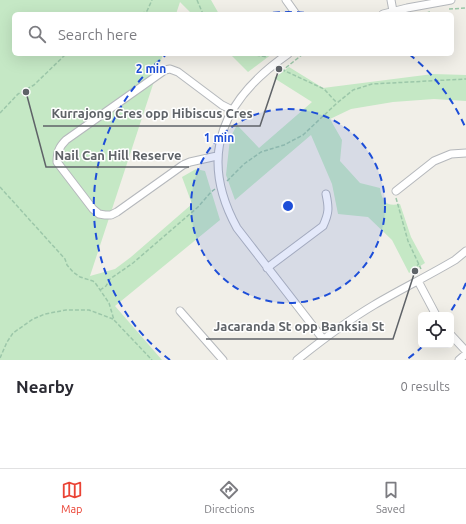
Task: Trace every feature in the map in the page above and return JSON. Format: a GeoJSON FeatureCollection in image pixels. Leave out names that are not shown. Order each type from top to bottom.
{"type":"FeatureCollection","features":[{"type":"Feature","properties":{"kind":"street"},"geometry":{"type":"LineString","coordinates":[[286,0],[295,12]]}},
{"type":"Feature","properties":{"kind":"street"},"geometry":{"type":"LineString","coordinates":[[391,0],[393,11]]}},
{"type":"Feature","properties":{"kind":"street"},"geometry":{"type":"LineString","coordinates":[[390,12],[451,0]]}},
{"type":"Feature","properties":{"kind":"street"},"geometry":{"type":"LineString","coordinates":[[286,56],[253,83],[232,110],[221,134],[217,156],[220,186],[229,213],[237,228],[323,339]]}},
{"type":"Feature","properties":{"kind":"street"},"geometry":{"type":"LineString","coordinates":[[217,156],[183,165],[123,209],[111,215],[99,214],[93,209],[57,162],[57,152],[59,147],[66,140],[164,70],[170,69],[178,72],[222,105],[232,110]]}},
{"type":"Feature","properties":{"kind":"street"},"geometry":{"type":"LineString","coordinates":[[396,191],[434,162],[451,154],[466,153]]}},
{"type":"Feature","properties":{"kind":"street"},"geometry":{"type":"LineString","coordinates":[[267,268],[323,226],[329,210],[326,194]]}},
{"type":"Feature","properties":{"kind":"street"},"geometry":{"type":"LineString","coordinates":[[297,360],[323,339],[375,304],[455,260],[466,251]]}},
{"type":"Feature","properties":{"kind":"street"},"geometry":{"type":"LineString","coordinates":[[418,281],[434,312]]}},
{"type":"Feature","properties":{"kind":"street"},"geometry":{"type":"LineString","coordinates":[[180,310],[223,360]]}},
{"type":"Feature","properties":{"kind":"street"},"geometry":{"type":"LineString","coordinates":[[454,338],[466,352],[459,360]]}},
{"type":"Feature","properties":{"kind":"path"},"geometry":{"type":"LineString","coordinates":[[145,12],[147,11],[152,0]]}},
{"type":"Feature","properties":{"kind":"path"},"geometry":{"type":"LineString","coordinates":[[197,0],[202,12]]}},
{"type":"Feature","properties":{"kind":"path"},"geometry":{"type":"LineString","coordinates":[[446,9],[466,8]]}},
{"type":"Feature","properties":{"kind":"path"},"geometry":{"type":"LineString","coordinates":[[0,113],[18,94],[34,86],[64,56]]}},
{"type":"Feature","properties":{"kind":"path"},"geometry":{"type":"LineString","coordinates":[[261,56],[267,57]]}},
{"type":"Feature","properties":{"kind":"path"},"geometry":{"type":"LineString","coordinates":[[300,56],[283,70],[324,89],[337,103]]}},
{"type":"Feature","properties":{"kind":"path"},"geometry":{"type":"LineString","coordinates":[[100,290],[106,286],[110,279],[133,263],[198,207],[211,192],[228,181],[244,164],[261,152],[284,145],[303,135],[353,90],[372,84],[466,79]]}},
{"type":"Feature","properties":{"kind":"path"},"geometry":{"type":"LineString","coordinates":[[0,187],[65,258],[67,265],[73,272],[80,277],[93,281],[109,303],[114,320]]}},
{"type":"Feature","properties":{"kind":"path"},"geometry":{"type":"LineString","coordinates":[[396,191],[396,201],[408,241],[421,269]]}},
{"type":"Feature","properties":{"kind":"path"},"geometry":{"type":"LineString","coordinates":[[412,269],[420,264]]}},
{"type":"Feature","properties":{"kind":"path"},"geometry":{"type":"LineString","coordinates":[[0,358],[13,333],[33,319],[45,314],[66,310],[89,310],[114,320],[152,360]]}},
{"type":"Feature","properties":{"kind":"green space"},"geometry":{"type":"Polygon","coordinates":[[[0,0],[211,0],[218,12],[190,12],[180,2],[177,12],[12,12],[12,56],[162,56],[90,276],[115,269],[192,204],[182,177],[196,169],[205,171],[220,220],[115,306],[162,360],[0,360],[0,0]]]}},
{"type":"Feature","properties":{"kind":"green space"},"geometry":{"type":"Polygon","coordinates":[[[232,56],[269,56],[248,72],[232,56]]]}},
{"type":"Feature","properties":{"kind":"green space"},"geometry":{"type":"Polygon","coordinates":[[[289,67],[323,88],[433,74],[466,75],[466,101],[434,99],[393,102],[351,109],[330,119],[342,140],[340,161],[360,183],[380,188],[384,200],[388,204],[400,204],[411,237],[425,263],[409,273],[392,240],[368,217],[338,214],[332,184],[311,135],[235,200],[226,175],[230,138],[237,125],[259,148],[312,102],[274,78],[289,67]]]}},
{"type":"Feature","properties":{"kind":"place","name":"Kurrajong Cres opp Hibiscus Cres"},"geometry":{"type":"Point","coordinates":[279,69]}},
{"type":"Feature","properties":{"kind":"place","name":"Nail Can Hill Reserve"},"geometry":{"type":"Point","coordinates":[26,92]}},
{"type":"Feature","properties":{"kind":"place","name":"Jacaranda St opp Banksia St"},"geometry":{"type":"Point","coordinates":[415,271]}}]}
